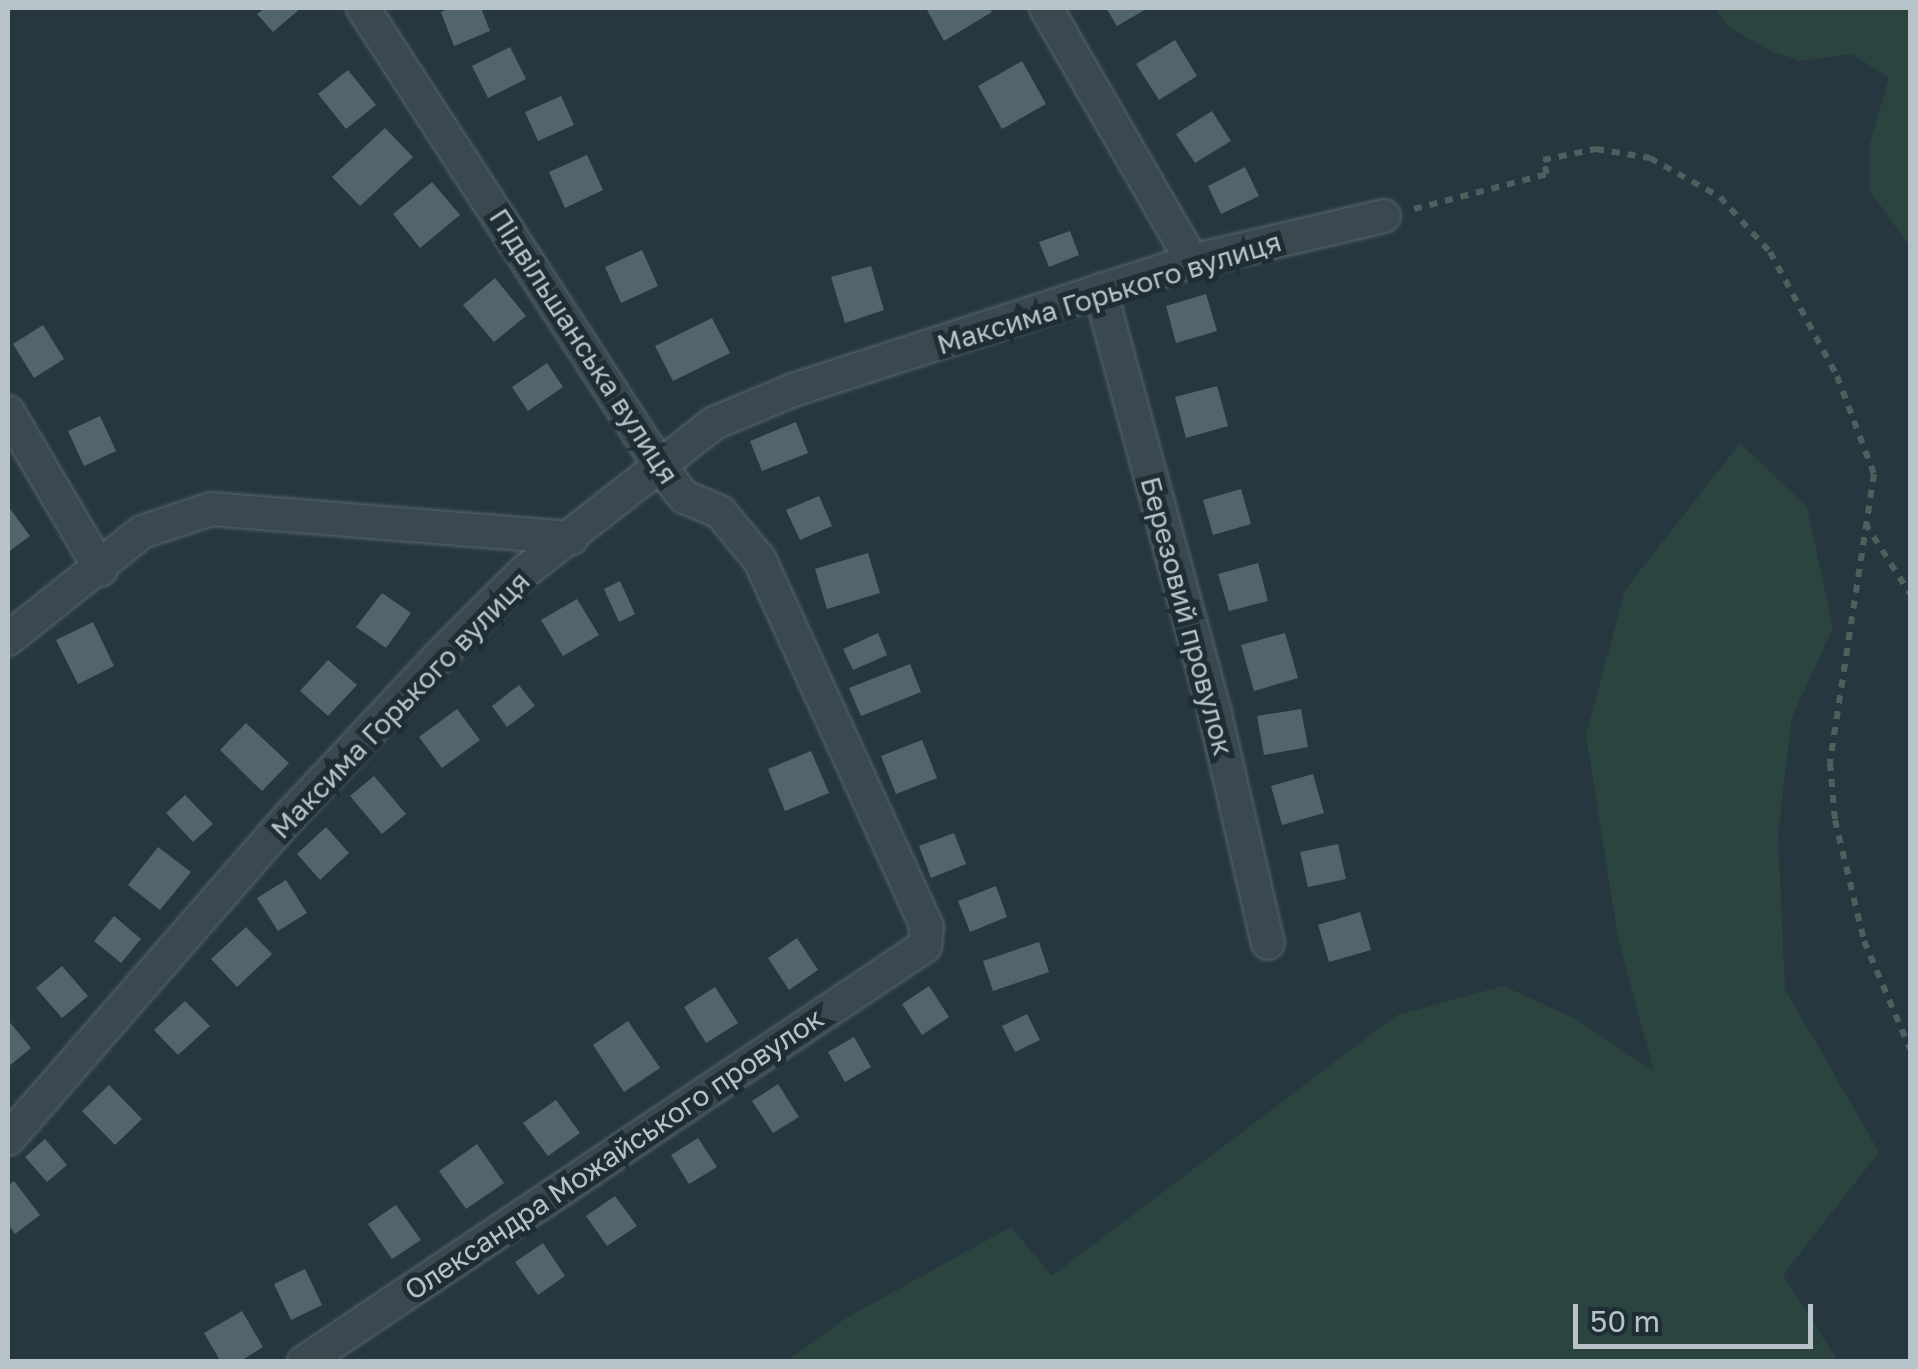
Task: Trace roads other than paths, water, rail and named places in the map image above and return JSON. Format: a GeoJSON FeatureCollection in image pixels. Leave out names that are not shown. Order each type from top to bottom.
{"type":"FeatureCollection","features":[{"type":"Feature","properties":{"kind":"street","name":"Підвільшанська вулиця"},"geometry":{"type":"LineString","coordinates":[[364,8],[661,468],[684,497],[720,512],[758,559],[927,927],[925,946]]}},
{"type":"Feature","properties":{"kind":"street"},"geometry":{"type":"LineString","coordinates":[[1046,8],[1192,262]]}},
{"type":"Feature","properties":{"kind":"street","name":"Максима Горького вулиця"},"geometry":{"type":"LineString","coordinates":[[8,1139],[305,800],[523,574],[714,422],[794,390],[1100,290],[1192,262],[1384,216]]}},
{"type":"Feature","properties":{"kind":"street","name":"Березовий провулок"},"geometry":{"type":"LineString","coordinates":[[1100,290],[1214,714],[1268,943]]}},
{"type":"Feature","properties":{"kind":"street"},"geometry":{"type":"LineString","coordinates":[[8,412],[101,570]]}},
{"type":"Feature","properties":{"kind":"street"},"geometry":{"type":"LineString","coordinates":[[8,639],[101,570],[142,532],[211,509],[572,538]]}},
{"type":"Feature","properties":{"kind":"street","name":"Олександра Можайського провулок"},"geometry":{"type":"LineString","coordinates":[[304,1362],[925,946]]}}]}
